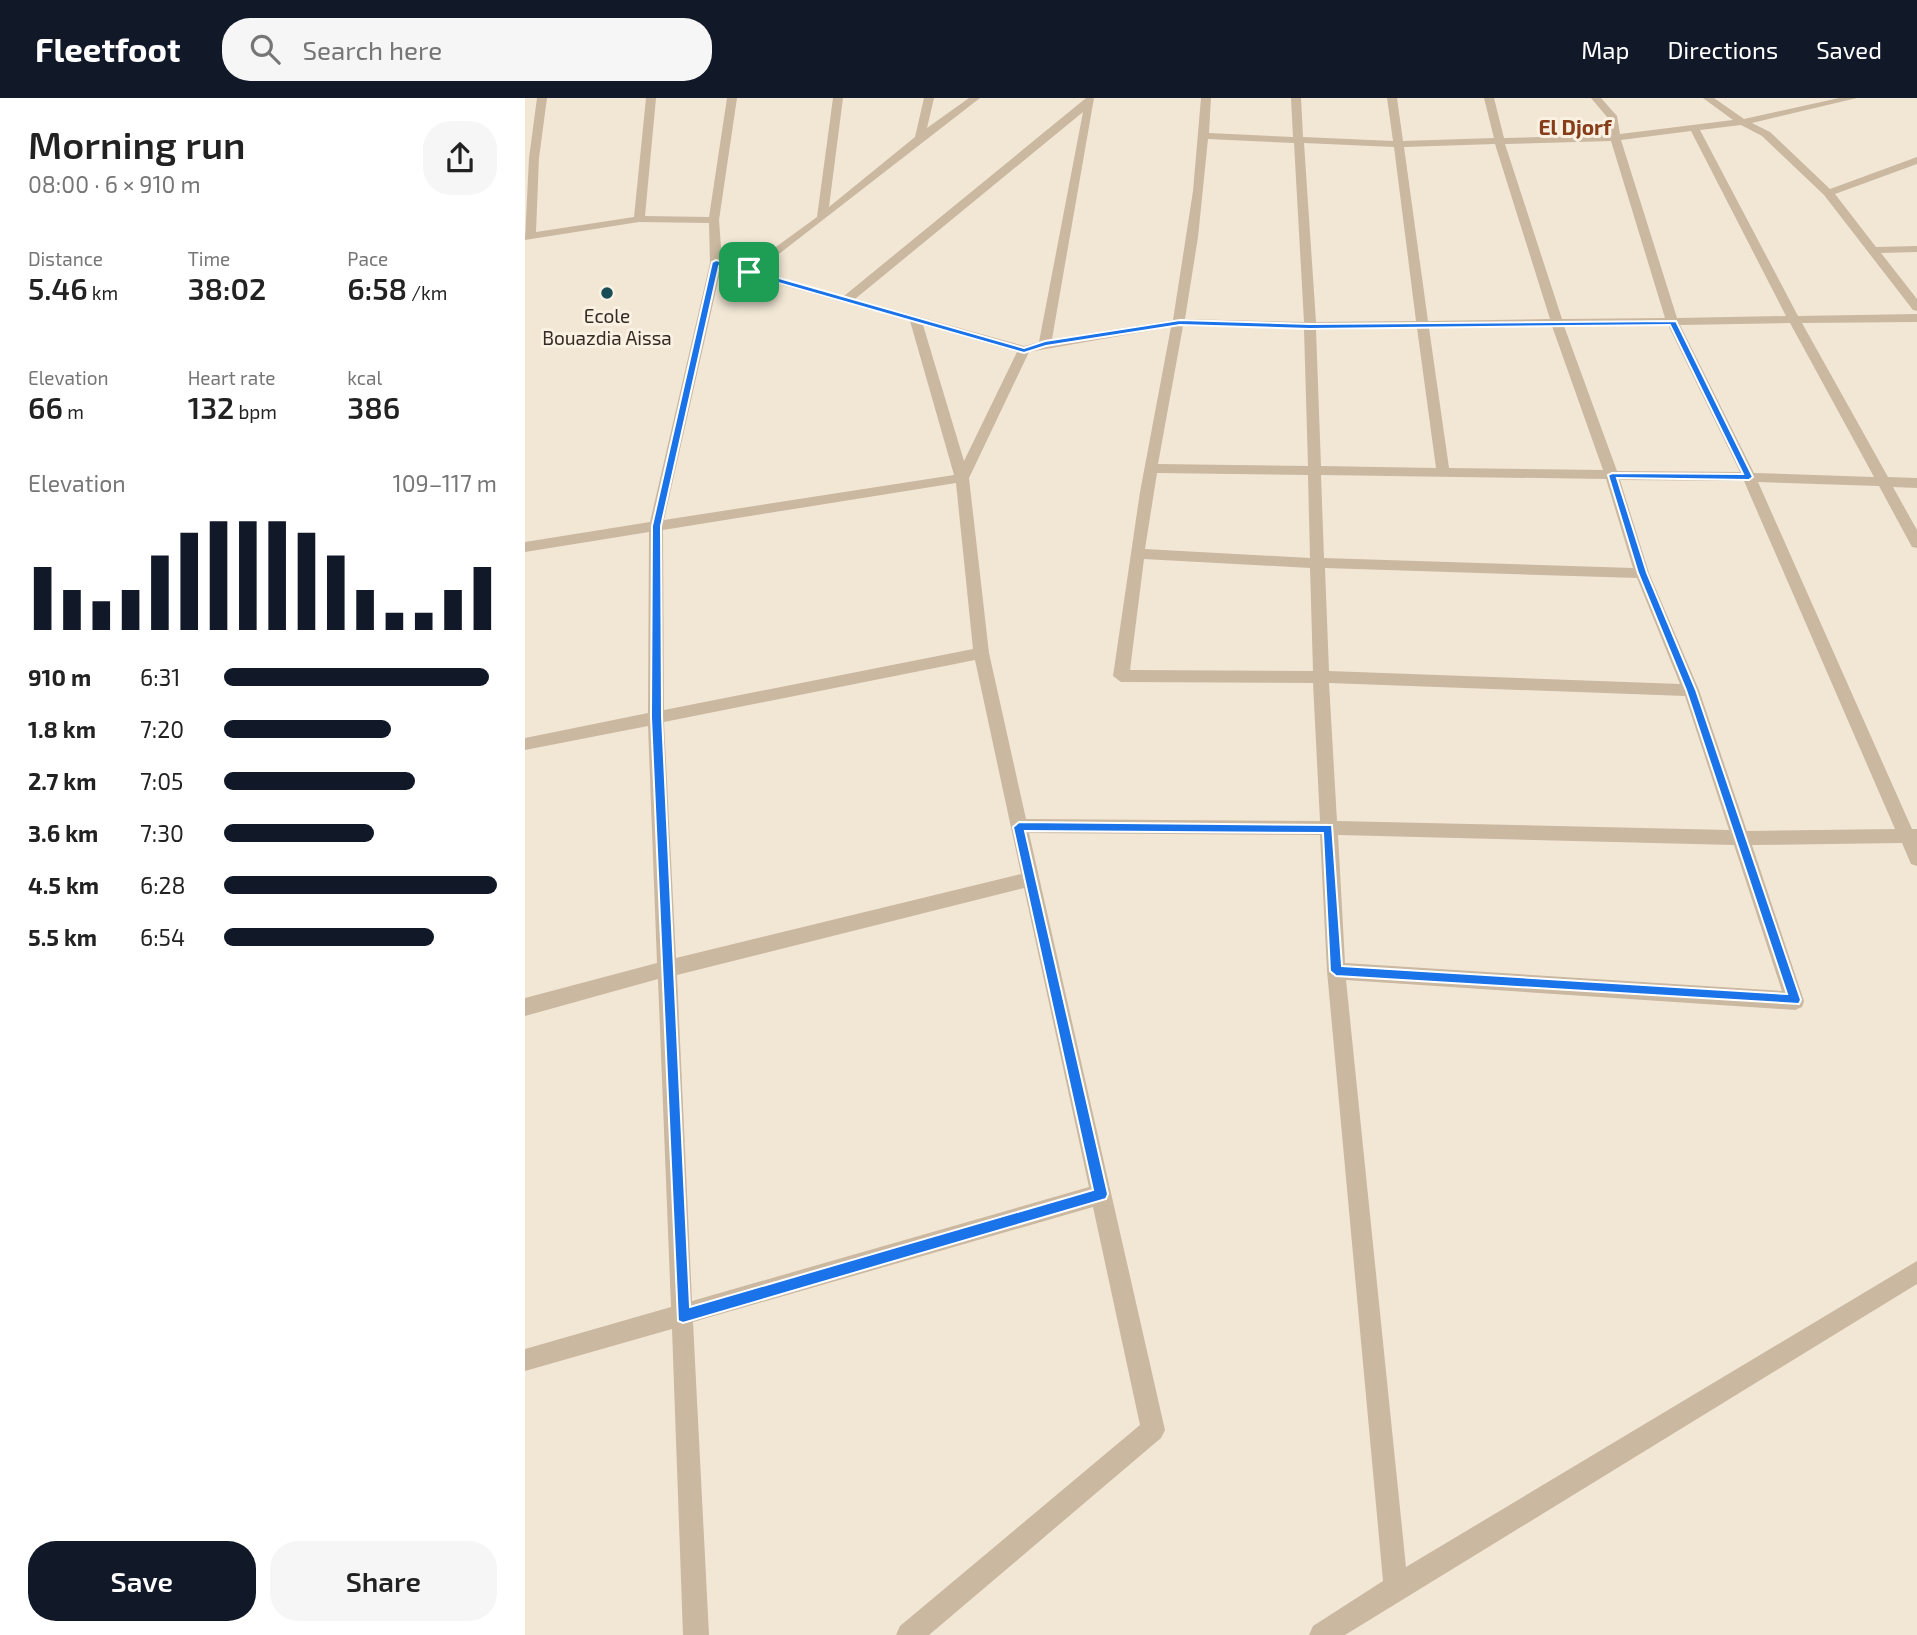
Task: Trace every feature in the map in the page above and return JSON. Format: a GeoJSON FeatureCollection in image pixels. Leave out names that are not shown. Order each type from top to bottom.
{"type":"FeatureCollection","features":[{"type":"Feature","properties":{"kind":"street"},"geometry":{"type":"LineString","coordinates":[[542,98],[529,158],[527,237],[639,219],[714,220]]}},
{"type":"Feature","properties":{"kind":"street"},"geometry":{"type":"LineString","coordinates":[[639,219],[651,98]]}},
{"type":"Feature","properties":{"kind":"street"},"geometry":{"type":"LineString","coordinates":[[696,1635],[656,717],[656,526],[716,262],[714,220],[732,98]]}},
{"type":"Feature","properties":{"kind":"street"},"geometry":{"type":"LineString","coordinates":[[822,218],[838,98]]}},
{"type":"Feature","properties":{"kind":"street"},"geometry":{"type":"LineString","coordinates":[[920,138],[929,98]]}},
{"type":"Feature","properties":{"kind":"street"},"geometry":{"type":"LineString","coordinates":[[749,272],[975,98]]}},
{"type":"Feature","properties":{"kind":"street"},"geometry":{"type":"LineString","coordinates":[[1206,98],[1204,136],[1180,322],[1151,468],[1122,676],[1321,677],[1691,690]]}},
{"type":"Feature","properties":{"kind":"street"},"geometry":{"type":"LineString","coordinates":[[1296,98],[1310,326],[1321,677],[1336,971],[1396,1587]]}},
{"type":"Feature","properties":{"kind":"street"},"geometry":{"type":"LineString","coordinates":[[1392,98],[1443,473]]}},
{"type":"Feature","properties":{"kind":"street"},"geometry":{"type":"LineString","coordinates":[[1336,971],[1795,1000],[1691,690],[1642,573],[1612,475],[1558,324],[1499,140],[1489,98]]}},
{"type":"Feature","properties":{"kind":"street"},"geometry":{"type":"LineString","coordinates":[[1596,98],[1612,116],[1615,138],[1673,323],[1749,477],[1911,836],[1917,859]]}},
{"type":"Feature","properties":{"kind":"street"},"geometry":{"type":"LineString","coordinates":[[1709,98],[1742,122],[1766,134],[1828,193],[1917,307]]}},
{"type":"Feature","properties":{"kind":"street"},"geometry":{"type":"LineString","coordinates":[[1804,98],[1818,106]]}},
{"type":"Feature","properties":{"kind":"street"},"geometry":{"type":"LineString","coordinates":[[1204,136],[1400,144],[1615,138],[1742,122],[1851,98]]}},
{"type":"Feature","properties":{"kind":"street"},"geometry":{"type":"LineString","coordinates":[[846,300],[1089,100]]}},
{"type":"Feature","properties":{"kind":"street"},"geometry":{"type":"LineString","coordinates":[[1045,344],[1089,100]]}},
{"type":"Feature","properties":{"kind":"street"},"geometry":{"type":"LineString","coordinates":[[1694,128],[1794,320],[1917,543]]}},
{"type":"Feature","properties":{"kind":"street"},"geometry":{"type":"LineString","coordinates":[[1828,193],[1917,160]]}},
{"type":"Feature","properties":{"kind":"street"},"geometry":{"type":"LineString","coordinates":[[1872,250],[1917,249]]}},
{"type":"Feature","properties":{"kind":"street"},"geometry":{"type":"LineString","coordinates":[[716,262],[1024,350],[1045,344],[1180,322],[1310,326],[1917,318]]}},
{"type":"Feature","properties":{"kind":"street"},"geometry":{"type":"LineString","coordinates":[[909,1635],[1153,1430],[981,653],[962,478],[915,319]]}},
{"type":"Feature","properties":{"kind":"street"},"geometry":{"type":"LineString","coordinates":[[962,478],[1024,350]]}},
{"type":"Feature","properties":{"kind":"street"},"geometry":{"type":"LineString","coordinates":[[1151,468],[1749,477],[1917,483]]}},
{"type":"Feature","properties":{"kind":"street"},"geometry":{"type":"LineString","coordinates":[[525,547],[962,478]]}},
{"type":"Feature","properties":{"kind":"street"},"geometry":{"type":"LineString","coordinates":[[1139,554],[1317,563],[1642,573]]}},
{"type":"Feature","properties":{"kind":"street"},"geometry":{"type":"LineString","coordinates":[[525,744],[981,653]]}},
{"type":"Feature","properties":{"kind":"street"},"geometry":{"type":"LineString","coordinates":[[1019,827],[1328,828],[1741,838],[1911,836]]}},
{"type":"Feature","properties":{"kind":"street"},"geometry":{"type":"LineString","coordinates":[[525,1007],[669,968],[1031,879]]}},
{"type":"Feature","properties":{"kind":"street"},"geometry":{"type":"LineString","coordinates":[[525,1360],[1101,1194]]}},
{"type":"Feature","properties":{"kind":"street"},"geometry":{"type":"LineString","coordinates":[[1322,1635],[1396,1587],[1917,1272]]}},
{"type":"Feature","properties":{"kind":"place","name":"Ecole Bouazdia Aissa"},"geometry":{"type":"Point","coordinates":[607,293]}},
{"type":"Feature","properties":{"kind":"district","name":"El Djorf"},"geometry":{"type":"Point","coordinates":[1575,126]}},
{"type":"Feature","properties":{"kind":"route"},"geometry":{"type":"LineString","coordinates":[[716,262],[749,272],[1024,350],[1045,344],[1180,322],[1310,326],[1673,323],[1749,477],[1612,475],[1642,573],[1691,690],[1795,1000],[1336,971],[1328,828],[1019,827],[1101,1194],[683,1316],[656,717],[656,526],[716,262]]}}]}
